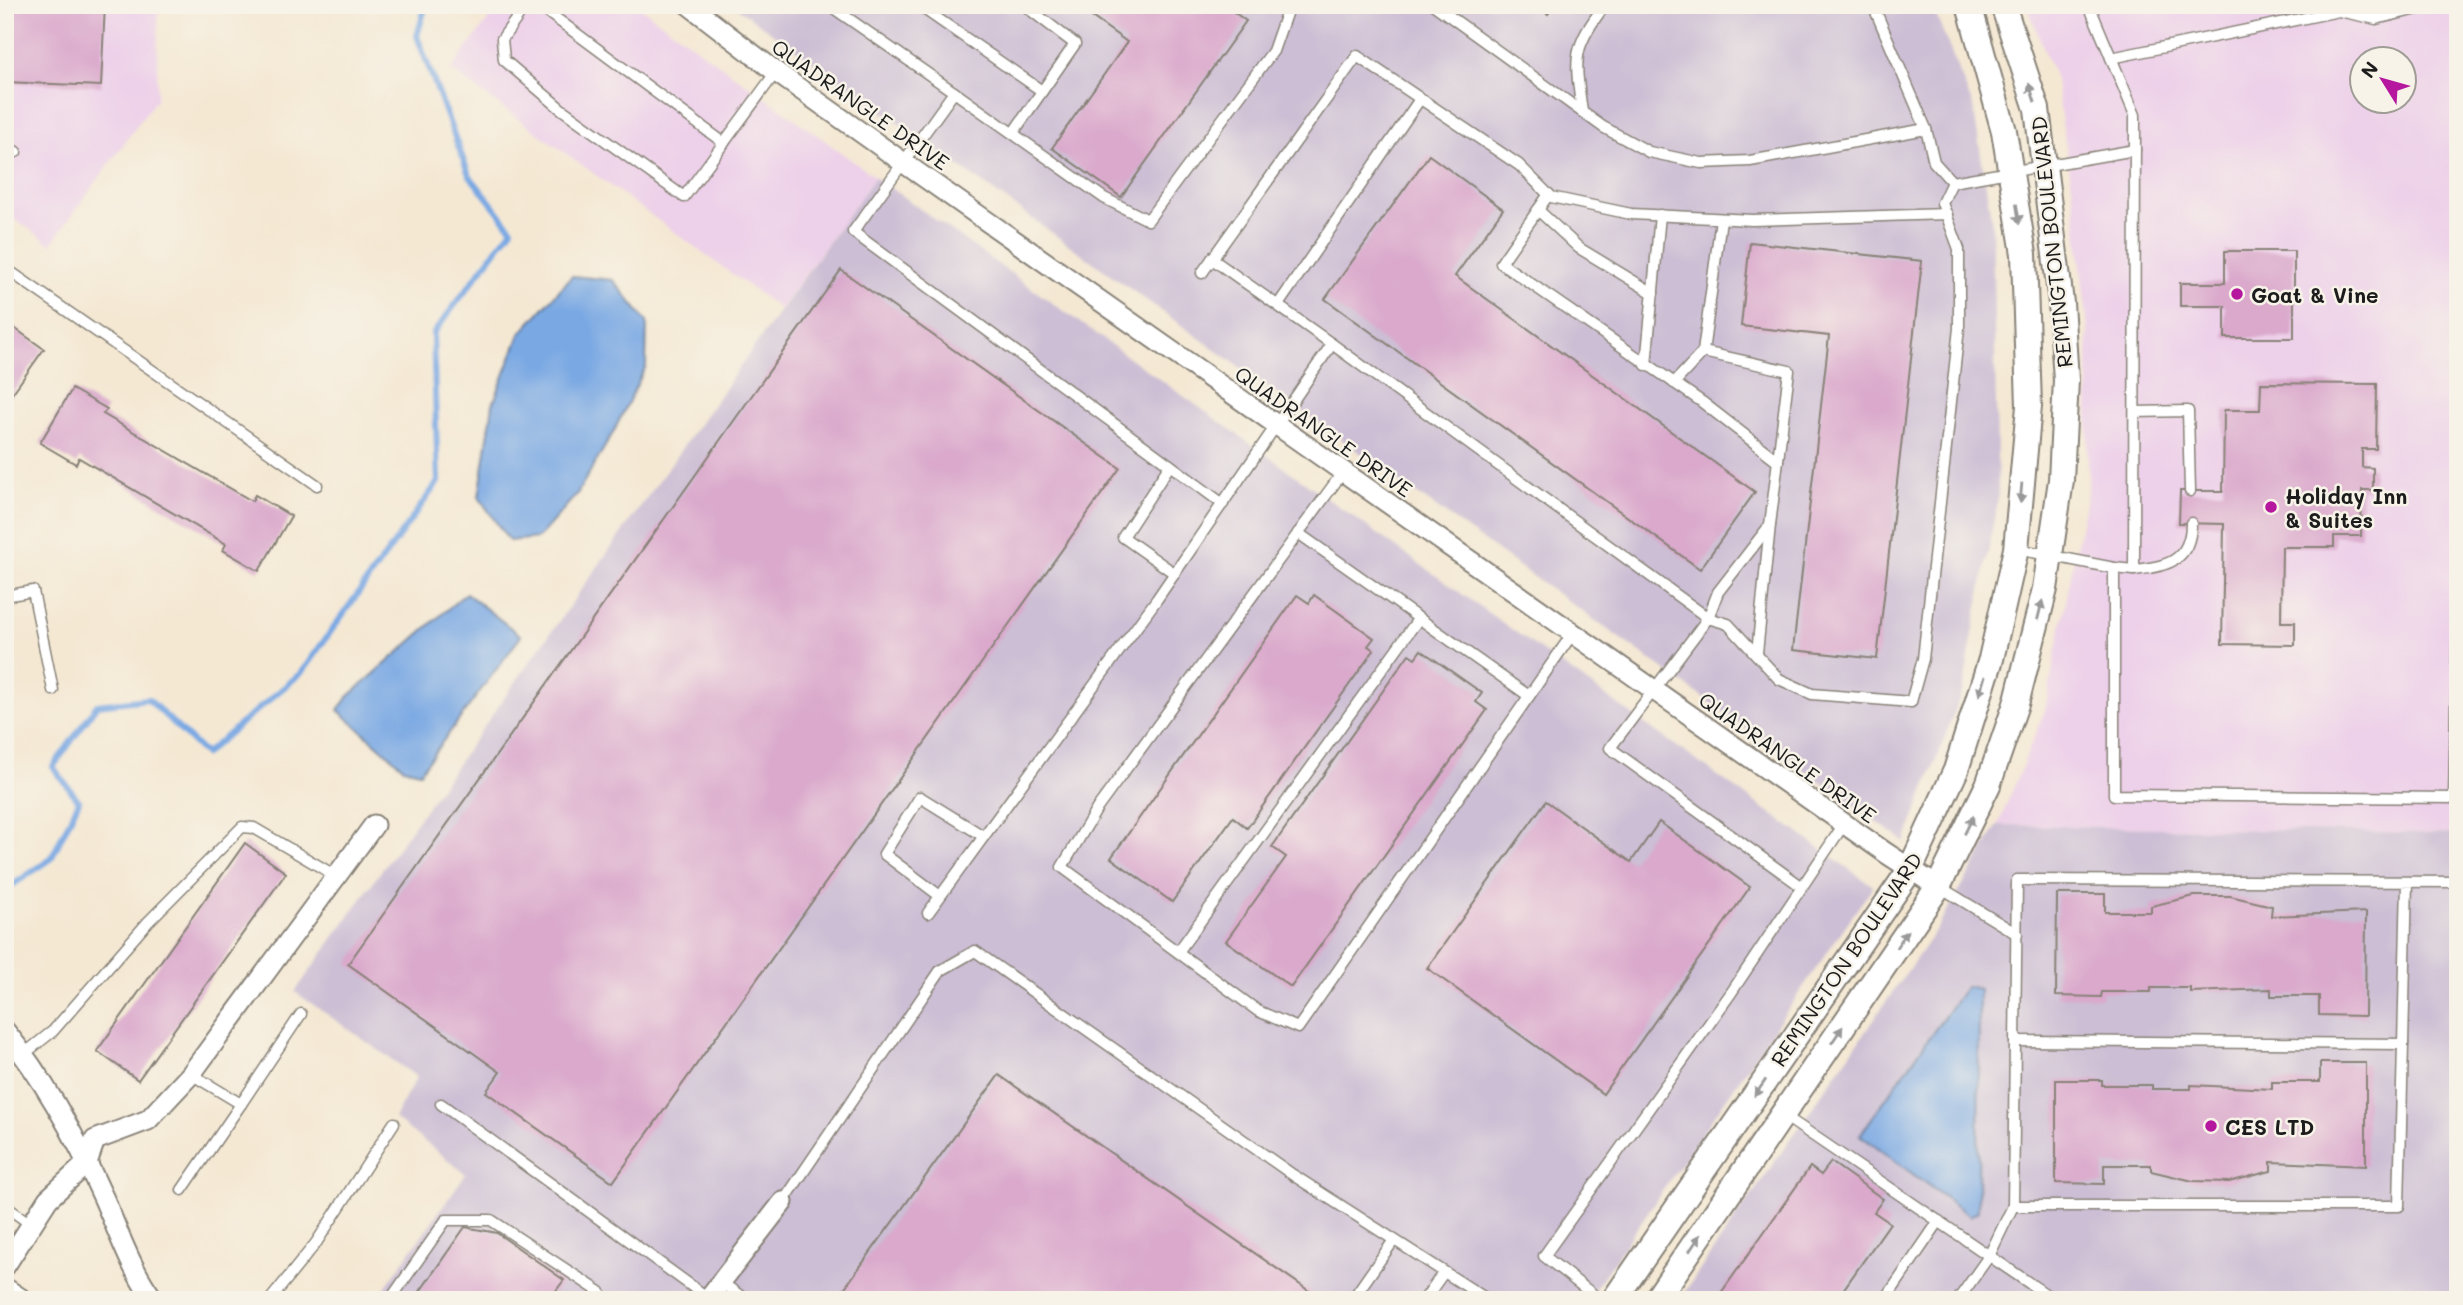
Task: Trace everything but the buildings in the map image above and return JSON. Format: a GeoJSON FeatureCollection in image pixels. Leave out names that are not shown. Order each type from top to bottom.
{"type":"FeatureCollection","features":[{"type":"Feature","properties":{"kind":"street","name":"QUADRANGLE DRIVE"},"geometry":{"type":"LineString","coordinates":[[689,5],[776,72],[904,163],[1844,824],[1938,887]]}},
{"type":"Feature","properties":{"kind":"street","name":"REMINGTON BOULEVARD"},"geometry":{"type":"LineString","coordinates":[[1614,1300],[1910,870],[1956,770],[1991,659],[2016,549],[2029,406],[2024,254],[2004,131],[1969,5]]}},
{"type":"Feature","properties":{"kind":"street","name":"REMINGTON BOULEVARD"},"geometry":{"type":"LineString","coordinates":[[1656,1300],[1938,887],[1989,785],[2012,716],[2045,589],[2061,480],[2066,380],[2061,303],[2037,109],[2003,5]]}},
{"type":"Feature","properties":{"kind":"street"},"geometry":{"type":"LineString","coordinates":[[5,1266],[48,1199],[87,1163],[95,1140],[149,1120],[191,1074],[373,825]]}},
{"type":"Feature","properties":{"kind":"street"},"geometry":{"type":"LineString","coordinates":[[5,1031],[24,1054],[87,1163],[122,1245],[154,1300]]}},
{"type":"Feature","properties":{"kind":"street"},"geometry":{"type":"LineString","coordinates":[[708,1299],[783,1202]]}},
{"type":"Feature","properties":{"kind":"street"},"geometry":{"type":"LineString","coordinates":[[5,1289],[23,1300]]}},
{"type":"Feature","properties":{"kind":"lane"},"geometry":{"type":"LineString","coordinates":[[526,5],[502,39],[504,60],[560,108],[684,197],[776,72]]}},
{"type":"Feature","properties":{"kind":"lane"},"geometry":{"type":"LineString","coordinates":[[538,5],[724,143]]}},
{"type":"Feature","properties":{"kind":"lane"},"geometry":{"type":"LineString","coordinates":[[829,5],[1104,198],[1148,220],[1273,51],[1289,5]]}},
{"type":"Feature","properties":{"kind":"lane"},"geometry":{"type":"LineString","coordinates":[[918,5],[1042,92]]}},
{"type":"Feature","properties":{"kind":"lane"},"geometry":{"type":"LineString","coordinates":[[1013,134],[1075,44],[1024,5]]}},
{"type":"Feature","properties":{"kind":"lane"},"geometry":{"type":"LineString","coordinates":[[1434,5],[1582,112],[1649,152],[1701,163],[1750,161],[1926,129]]}},
{"type":"Feature","properties":{"kind":"lane"},"geometry":{"type":"LineString","coordinates":[[1582,112],[1575,61],[1581,40],[1605,5]]}},
{"type":"Feature","properties":{"kind":"lane"},"geometry":{"type":"LineString","coordinates":[[1873,5],[1926,129],[1934,162],[1952,182]]}},
{"type":"Feature","properties":{"kind":"lane"},"geometry":{"type":"LineString","coordinates":[[2090,5],[2135,115],[2134,570]]}},
{"type":"Feature","properties":{"kind":"lane"},"geometry":{"type":"LineString","coordinates":[[2111,58],[2339,11],[2359,10],[2376,19],[2430,6]]}},
{"type":"Feature","properties":{"kind":"lane"},"geometry":{"type":"LineString","coordinates":[[1202,273],[1357,56],[1519,164],[1549,194],[1631,214],[1721,219],[1947,214]]}},
{"type":"Feature","properties":{"kind":"lane"},"geometry":{"type":"LineString","coordinates":[[954,92],[853,233],[1223,504]]}},
{"type":"Feature","properties":{"kind":"lane"},"geometry":{"type":"LineString","coordinates":[[1278,306],[1420,99]]}},
{"type":"Feature","properties":{"kind":"lane"},"geometry":{"type":"LineString","coordinates":[[5,145],[16,152]]}},
{"type":"Feature","properties":{"kind":"lane"},"geometry":{"type":"LineString","coordinates":[[1952,182],[2135,150]]}},
{"type":"Feature","properties":{"kind":"lane"},"geometry":{"type":"LineString","coordinates":[[1212,259],[1707,618],[1728,624],[1779,679],[1812,694],[1911,702],[1923,659],[1959,328],[1959,249],[1942,203],[1952,182]]}},
{"type":"Feature","properties":{"kind":"lane"},"geometry":{"type":"LineString","coordinates":[[1549,194],[1501,263],[1674,383],[1777,461]]}},
{"type":"Feature","properties":{"kind":"lane"},"geometry":{"type":"LineString","coordinates":[[1538,211],[1579,248],[1653,293]]}},
{"type":"Feature","properties":{"kind":"lane"},"geometry":{"type":"LineString","coordinates":[[1646,365],[1660,215]]}},
{"type":"Feature","properties":{"kind":"lane"},"geometry":{"type":"LineString","coordinates":[[1674,383],[1703,352],[1721,219]]}},
{"type":"Feature","properties":{"kind":"lane"},"geometry":{"type":"LineString","coordinates":[[5,268],[317,485]]}},
{"type":"Feature","properties":{"kind":"lane"},"geometry":{"type":"LineString","coordinates":[[928,913],[1223,504],[1332,344]]}},
{"type":"Feature","properties":{"kind":"lane"},"geometry":{"type":"LineString","coordinates":[[1703,352],[1789,371],[1757,653]]}},
{"type":"Feature","properties":{"kind":"lane"},"geometry":{"type":"LineString","coordinates":[[2135,412],[2188,411],[2190,491]]}},
{"type":"Feature","properties":{"kind":"lane"},"geometry":{"type":"LineString","coordinates":[[1170,465],[1123,537],[1174,573]]}},
{"type":"Feature","properties":{"kind":"lane"},"geometry":{"type":"LineString","coordinates":[[1343,472],[1098,807],[1062,867],[1258,1010],[1298,1028],[1573,634]]}},
{"type":"Feature","properties":{"kind":"lane"},"geometry":{"type":"LineString","coordinates":[[2016,549],[2114,568],[2134,570],[2163,567],[2174,562],[2188,544],[2190,523]]}},
{"type":"Feature","properties":{"kind":"lane"},"geometry":{"type":"LineString","coordinates":[[1770,524],[1718,592],[1707,618],[1611,748],[1801,886]]}},
{"type":"Feature","properties":{"kind":"lane"},"geometry":{"type":"LineString","coordinates":[[1298,533],[1529,696]]}},
{"type":"Feature","properties":{"kind":"lane"},"geometry":{"type":"LineString","coordinates":[[2114,568],[2114,795],[2454,798],[2458,619]]}},
{"type":"Feature","properties":{"kind":"lane"},"geometry":{"type":"LineString","coordinates":[[5,596],[33,591],[52,690]]}},
{"type":"Feature","properties":{"kind":"lane"},"geometry":{"type":"LineString","coordinates":[[1178,952],[1419,618]]}},
{"type":"Feature","properties":{"kind":"lane"},"geometry":{"type":"LineString","coordinates":[[940,896],[884,854],[920,797],[983,836]]}},
{"type":"Feature","properties":{"kind":"lane"},"geometry":{"type":"LineString","coordinates":[[1600,1300],[1544,1256],[1731,993],[1844,824]]}},
{"type":"Feature","properties":{"kind":"lane"},"geometry":{"type":"LineString","coordinates":[[24,1054],[53,1031],[148,922],[242,827],[254,828],[336,876]]}},
{"type":"Feature","properties":{"kind":"lane"},"geometry":{"type":"LineString","coordinates":[[1958,1300],[1989,1256],[2013,1206],[2017,880],[2458,882]]}},
{"type":"Feature","properties":{"kind":"lane"},"geometry":{"type":"LineString","coordinates":[[2013,1206],[2399,1206],[2407,882]]}},
{"type":"Feature","properties":{"kind":"lane"},"geometry":{"type":"LineString","coordinates":[[1938,887],[2017,934]]}},
{"type":"Feature","properties":{"kind":"lane"},"geometry":{"type":"LineString","coordinates":[[783,1202],[940,971],[975,951],[1293,1175],[1488,1300]]}},
{"type":"Feature","properties":{"kind":"lane"},"geometry":{"type":"LineString","coordinates":[[182,1190],[301,1014]]}},
{"type":"Feature","properties":{"kind":"lane"},"geometry":{"type":"LineString","coordinates":[[2015,1041],[2403,1044]]}},
{"type":"Feature","properties":{"kind":"lane"},"geometry":{"type":"LineString","coordinates":[[191,1074],[241,1104]]}},
{"type":"Feature","properties":{"kind":"lane"},"geometry":{"type":"LineString","coordinates":[[441,1104],[708,1299]]}},
{"type":"Feature","properties":{"kind":"lane"},"geometry":{"type":"LineString","coordinates":[[1783,1115],[2054,1300]]}},
{"type":"Feature","properties":{"kind":"lane"},"geometry":{"type":"LineString","coordinates":[[270,1300],[316,1243],[394,1123]]}},
{"type":"Feature","properties":{"kind":"lane"},"geometry":{"type":"LineString","coordinates":[[5,1206],[32,1225]]}},
{"type":"Feature","properties":{"kind":"lane"},"geometry":{"type":"LineString","coordinates":[[390,1300],[446,1220],[491,1220],[600,1292],[594,1300]]}},
{"type":"Feature","properties":{"kind":"lane"},"geometry":{"type":"LineString","coordinates":[[1885,1300],[1938,1221]]}},
{"type":"Feature","properties":{"kind":"lane"},"geometry":{"type":"LineString","coordinates":[[1352,1300],[1394,1240]]}},
{"type":"Feature","properties":{"kind":"lane"},"geometry":{"type":"LineString","coordinates":[[1424,1300],[1444,1272]]}},
{"type":"Feature","properties":{"kind":"lane"},"geometry":{"type":"LineString","coordinates":[[721,1282],[746,1300]]}},
{"type":"Feature","properties":{"kind":"lane"},"geometry":{"type":"LineString","coordinates":[[2033,1300],[2040,1290]]}},
{"type":"Feature","properties":{"kind":"shaded area"},"geometry":{"type":"Polygon","coordinates":[[[5,5],[158,5],[157,98],[51,244],[5,212],[5,5]]]}},
{"type":"Feature","properties":{"kind":"shaded area"},"geometry":{"type":"Polygon","coordinates":[[[499,5],[637,5],[875,177],[780,309],[451,70],[499,5]]]}},
{"type":"Feature","properties":{"kind":"shaded area"},"geometry":{"type":"Polygon","coordinates":[[[733,5],[1932,5],[1973,106],[1992,224],[1998,497],[1963,689],[1905,842],[733,5]]]}},
{"type":"Feature","properties":{"kind":"shaded area"},"geometry":{"type":"Polygon","coordinates":[[[2027,5],[2458,5],[2458,834],[1998,825],[2045,710],[2088,487],[2088,330],[2072,185],[2055,79],[2027,5]]]}},
{"type":"Feature","properties":{"kind":"shaded area"},"geometry":{"type":"Polygon","coordinates":[[[875,177],[1873,886],[1587,1300],[376,1300],[466,1174],[394,1118],[417,1077],[295,992],[875,177]]]}},
{"type":"Feature","properties":{"kind":"shaded area"},"geometry":{"type":"Polygon","coordinates":[[[1998,825],[2458,834],[2458,1300],[1679,1300],[1936,930],[1998,825]]]}},
{"type":"Feature","properties":{"kind":"water"},"geometry":{"type":"Polygon","coordinates":[[[572,276],[613,280],[647,322],[646,366],[614,431],[577,494],[538,538],[509,541],[479,497],[493,404],[520,334],[572,276]]]}},
{"type":"Feature","properties":{"kind":"water"},"geometry":{"type":"Polygon","coordinates":[[[466,593],[521,636],[420,772],[404,768],[338,710],[348,697],[466,593]]]}},
{"type":"Feature","properties":{"kind":"water"},"geometry":{"type":"Polygon","coordinates":[[[1966,986],[1979,989],[1978,1211],[1970,1216],[1860,1135],[1966,986]]]}},
{"type":"Feature","properties":{"kind":"waterway"},"geometry":{"type":"LineString","coordinates":[[5,890],[51,859],[79,801],[53,767],[97,705],[148,699],[205,754],[301,673],[438,482],[433,334],[512,229],[469,175],[417,36],[426,5]]}},
{"type":"Feature","properties":{"kind":"place","name":"Goat & Vine"},"geometry":{"type":"Point","coordinates":[2237,294]}},
{"type":"Feature","properties":{"kind":"place","name":"Holiday Inn & Suites"},"geometry":{"type":"Point","coordinates":[2271,507]}},
{"type":"Feature","properties":{"kind":"place","name":"CES LTD"},"geometry":{"type":"Point","coordinates":[2211,1126]}}]}
